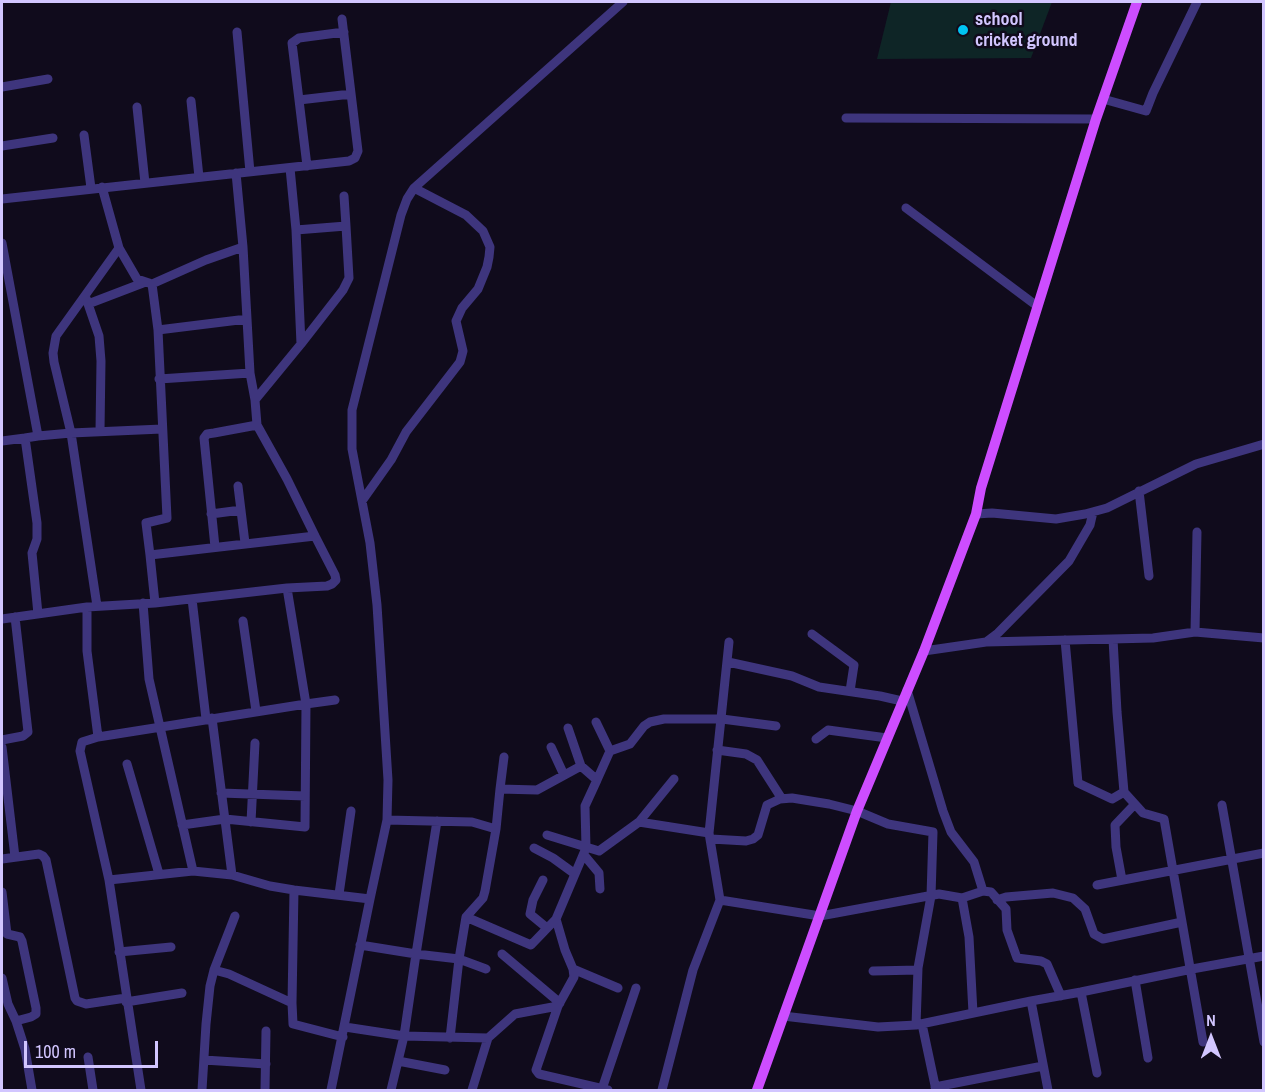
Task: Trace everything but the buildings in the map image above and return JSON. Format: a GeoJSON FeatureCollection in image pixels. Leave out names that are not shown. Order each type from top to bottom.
{"type":"FeatureCollection","features":[{"type":"Feature","properties":{"kind":"main road"},"geometry":{"type":"LineString","coordinates":[[757,1090],[857,811],[924,651],[976,514],[981,489],[1037,306],[1096,120],[1137,2]]}},
{"type":"Feature","properties":{"kind":"street"},"geometry":{"type":"LineString","coordinates":[[331,1090],[387,820],[385,715],[378,605],[352,449],[352,410],[401,215],[414,188],[623,2]]}},
{"type":"Feature","properties":{"kind":"street"},"geometry":{"type":"LineString","coordinates":[[1103,99],[1146,111],[1197,2]]}},
{"type":"Feature","properties":{"kind":"street"},"geometry":{"type":"LineString","coordinates":[[2,199],[349,162],[355,158],[358,151],[342,19]]}},
{"type":"Feature","properties":{"kind":"street"},"geometry":{"type":"LineString","coordinates":[[237,32],[250,172]]}},
{"type":"Feature","properties":{"kind":"street"},"geometry":{"type":"LineString","coordinates":[[307,166],[292,43],[299,38],[344,32]]}},
{"type":"Feature","properties":{"kind":"street"},"geometry":{"type":"LineString","coordinates":[[2,87],[48,79]]}},
{"type":"Feature","properties":{"kind":"street"},"geometry":{"type":"LineString","coordinates":[[299,100],[351,94]]}},
{"type":"Feature","properties":{"kind":"street"},"geometry":{"type":"LineString","coordinates":[[191,101],[198,177]]}},
{"type":"Feature","properties":{"kind":"street"},"geometry":{"type":"LineString","coordinates":[[137,106],[145,183]]}},
{"type":"Feature","properties":{"kind":"street"},"geometry":{"type":"LineString","coordinates":[[846,118],[1096,120]]}},
{"type":"Feature","properties":{"kind":"street"},"geometry":{"type":"LineString","coordinates":[[84,135],[91,188]]}},
{"type":"Feature","properties":{"kind":"street"},"geometry":{"type":"LineString","coordinates":[[2,146],[52,138]]}},
{"type":"Feature","properties":{"kind":"street"},"geometry":{"type":"LineString","coordinates":[[290,168],[296,230],[301,344]]}},
{"type":"Feature","properties":{"kind":"street"},"geometry":{"type":"LineString","coordinates":[[2,619],[87,607],[155,603],[287,588],[327,586],[336,580],[287,479],[257,425],[250,373],[243,246],[236,173]]}},
{"type":"Feature","properties":{"kind":"street"},"geometry":{"type":"LineString","coordinates":[[102,187],[119,248],[132,273],[147,283],[158,330],[167,518],[146,522],[155,603]]}},
{"type":"Feature","properties":{"kind":"street"},"geometry":{"type":"LineString","coordinates":[[362,501],[391,460],[406,432],[460,363],[463,351],[456,321],[462,308],[478,289],[489,257],[490,246],[483,231],[466,215],[414,188]]}},
{"type":"Feature","properties":{"kind":"street"},"geometry":{"type":"LineString","coordinates":[[255,400],[347,284],[344,196]]}},
{"type":"Feature","properties":{"kind":"street"},"geometry":{"type":"LineString","coordinates":[[906,208],[1037,306]]}},
{"type":"Feature","properties":{"kind":"street"},"geometry":{"type":"LineString","coordinates":[[296,230],[346,226]]}},
{"type":"Feature","properties":{"kind":"street"},"geometry":{"type":"LineString","coordinates":[[2,243],[38,436]]}},
{"type":"Feature","properties":{"kind":"street"},"geometry":{"type":"LineString","coordinates":[[87,301],[147,283],[243,246]]}},
{"type":"Feature","properties":{"kind":"street"},"geometry":{"type":"LineString","coordinates":[[97,606],[71,433],[53,353],[56,336],[87,301],[119,248]]}},
{"type":"Feature","properties":{"kind":"street"},"geometry":{"type":"LineString","coordinates":[[87,301],[99,336],[100,431]]}},
{"type":"Feature","properties":{"kind":"street"},"geometry":{"type":"LineString","coordinates":[[158,330],[181,329],[247,319]]}},
{"type":"Feature","properties":{"kind":"street"},"geometry":{"type":"LineString","coordinates":[[159,379],[250,373]]}},
{"type":"Feature","properties":{"kind":"street"},"geometry":{"type":"LineString","coordinates":[[214,547],[204,438],[207,434],[257,425]]}},
{"type":"Feature","properties":{"kind":"street"},"geometry":{"type":"LineString","coordinates":[[2,441],[71,433],[162,429]]}},
{"type":"Feature","properties":{"kind":"street"},"geometry":{"type":"LineString","coordinates":[[25,438],[38,523],[38,539],[32,553],[38,614]]}},
{"type":"Feature","properties":{"kind":"street"},"geometry":{"type":"LineString","coordinates":[[976,514],[992,513],[1056,519],[1093,512],[1107,508],[1196,464],[1263,444]]}},
{"type":"Feature","properties":{"kind":"street"},"geometry":{"type":"LineString","coordinates":[[238,486],[245,543]]}},
{"type":"Feature","properties":{"kind":"street"},"geometry":{"type":"LineString","coordinates":[[1139,491],[1149,576]]}},
{"type":"Feature","properties":{"kind":"street"},"geometry":{"type":"LineString","coordinates":[[211,514],[241,510]]}},
{"type":"Feature","properties":{"kind":"street"},"geometry":{"type":"LineString","coordinates":[[986,642],[998,633],[1068,561],[1090,525],[1093,512]]}},
{"type":"Feature","properties":{"kind":"street"},"geometry":{"type":"LineString","coordinates":[[1194,632],[1197,532]]}},
{"type":"Feature","properties":{"kind":"street"},"geometry":{"type":"LineString","coordinates":[[150,555],[315,536]]}},
{"type":"Feature","properties":{"kind":"street"},"geometry":{"type":"LineString","coordinates":[[182,825],[225,819],[305,827],[306,704],[287,588]]}},
{"type":"Feature","properties":{"kind":"street"},"geometry":{"type":"LineString","coordinates":[[192,599],[232,875]]}},
{"type":"Feature","properties":{"kind":"street"},"geometry":{"type":"LineString","coordinates":[[143,603],[149,680],[193,871]]}},
{"type":"Feature","properties":{"kind":"street"},"geometry":{"type":"LineString","coordinates":[[87,607],[87,651],[98,737]]}},
{"type":"Feature","properties":{"kind":"street"},"geometry":{"type":"LineString","coordinates":[[2,740],[24,736],[28,732],[15,617]]}},
{"type":"Feature","properties":{"kind":"street"},"geometry":{"type":"LineString","coordinates":[[243,621],[256,711]]}},
{"type":"Feature","properties":{"kind":"street"},"geometry":{"type":"LineString","coordinates":[[924,651],[986,642],[1153,638],[1194,632],[1263,638]]}},
{"type":"Feature","properties":{"kind":"street"},"geometry":{"type":"LineString","coordinates":[[812,634],[854,664],[850,691]]}},
{"type":"Feature","properties":{"kind":"street"},"geometry":{"type":"LineString","coordinates":[[1113,639],[1124,792],[1143,813],[1164,819],[1203,1042]]}},
{"type":"Feature","properties":{"kind":"street"},"geometry":{"type":"LineString","coordinates":[[1065,640],[1078,783],[1112,799],[1124,792]]}},
{"type":"Feature","properties":{"kind":"street"},"geometry":{"type":"LineString","coordinates":[[662,1090],[693,970],[720,900],[710,836],[729,642]]}},
{"type":"Feature","properties":{"kind":"street"},"geometry":{"type":"LineString","coordinates":[[728,662],[792,676],[819,687],[902,701]]}},
{"type":"Feature","properties":{"kind":"street"},"geometry":{"type":"LineString","coordinates":[[907,690],[943,811],[951,832],[974,862],[983,891]]}},
{"type":"Feature","properties":{"kind":"street"},"geometry":{"type":"LineString","coordinates":[[141,1090],[109,880],[79,747],[82,742],[98,737],[335,700]]}},
{"type":"Feature","properties":{"kind":"street"},"geometry":{"type":"LineString","coordinates":[[466,917],[531,945],[556,919],[585,851],[585,806],[610,751],[630,744],[650,722],[664,719],[722,719],[776,726]]}},
{"type":"Feature","properties":{"kind":"street"},"geometry":{"type":"LineString","coordinates":[[596,722],[610,751]]}},
{"type":"Feature","properties":{"kind":"street"},"geometry":{"type":"LineString","coordinates":[[568,728],[581,766],[597,780]]}},
{"type":"Feature","properties":{"kind":"street"},"geometry":{"type":"LineString","coordinates":[[816,739],[828,730],[887,738]]}},
{"type":"Feature","properties":{"kind":"street"},"geometry":{"type":"LineString","coordinates":[[251,822],[255,743]]}},
{"type":"Feature","properties":{"kind":"street"},"geometry":{"type":"LineString","coordinates":[[2,747],[15,857]]}},
{"type":"Feature","properties":{"kind":"street"},"geometry":{"type":"LineString","coordinates":[[551,747],[564,775]]}},
{"type":"Feature","properties":{"kind":"street"},"geometry":{"type":"LineString","coordinates":[[717,750],[746,754],[757,760],[783,799]]}},
{"type":"Feature","properties":{"kind":"street"},"geometry":{"type":"LineString","coordinates":[[450,1038],[466,917],[483,898],[485,891],[496,829],[504,756]]}},
{"type":"Feature","properties":{"kind":"street"},"geometry":{"type":"LineString","coordinates":[[128,764],[159,874]]}},
{"type":"Feature","properties":{"kind":"street"},"geometry":{"type":"LineString","coordinates":[[500,789],[537,790],[581,766]]}},
{"type":"Feature","properties":{"kind":"street"},"geometry":{"type":"LineString","coordinates":[[547,835],[585,851],[602,850],[639,822],[674,779]]}},
{"type":"Feature","properties":{"kind":"street"},"geometry":{"type":"LineString","coordinates":[[221,793],[305,796]]}},
{"type":"Feature","properties":{"kind":"street"},"geometry":{"type":"LineString","coordinates":[[639,822],[746,841],[758,835],[767,805],[771,801],[783,799],[830,804],[857,811],[888,824],[933,832],[931,896],[918,970],[919,1024],[935,1089],[1043,1066]]}},
{"type":"Feature","properties":{"kind":"street"},"geometry":{"type":"LineString","coordinates":[[1122,880],[1115,825],[1135,804]]}},
{"type":"Feature","properties":{"kind":"street"},"geometry":{"type":"LineString","coordinates":[[1222,805],[1263,1042]]}},
{"type":"Feature","properties":{"kind":"street"},"geometry":{"type":"LineString","coordinates":[[339,894],[351,811]]}},
{"type":"Feature","properties":{"kind":"street"},"geometry":{"type":"LineString","coordinates":[[387,820],[471,822],[496,829]]}},
{"type":"Feature","properties":{"kind":"street"},"geometry":{"type":"LineString","coordinates":[[391,1090],[404,1036],[437,821]]}},
{"type":"Feature","properties":{"kind":"street"},"geometry":{"type":"LineString","coordinates":[[534,848],[554,858],[575,874]]}},
{"type":"Feature","properties":{"kind":"street"},"geometry":{"type":"LineString","coordinates":[[585,851],[599,873],[600,889]]}},
{"type":"Feature","properties":{"kind":"street"},"geometry":{"type":"LineString","coordinates":[[1097,885],[1263,853]]}},
{"type":"Feature","properties":{"kind":"street"},"geometry":{"type":"LineString","coordinates":[[2,859],[39,854],[46,860],[75,998],[81,1004],[182,993]]}},
{"type":"Feature","properties":{"kind":"street"},"geometry":{"type":"LineString","coordinates":[[109,880],[193,871],[232,875],[294,890],[370,898]]}},
{"type":"Feature","properties":{"kind":"street"},"geometry":{"type":"LineString","coordinates":[[543,880],[533,900],[530,914],[547,928]]}},
{"type":"Feature","properties":{"kind":"street"},"geometry":{"type":"LineString","coordinates":[[294,890],[293,1024],[343,1037]]}},
{"type":"Feature","properties":{"kind":"street"},"geometry":{"type":"LineString","coordinates":[[720,900],[820,916],[939,894],[962,898],[983,891],[991,892],[1006,909],[1007,930],[1017,958],[1047,964],[1060,996]]}},
{"type":"Feature","properties":{"kind":"street"},"geometry":{"type":"LineString","coordinates":[[2,892],[4,934],[20,937],[22,941],[36,1008],[36,1014],[32,1017],[16,1021]]}},
{"type":"Feature","properties":{"kind":"street"},"geometry":{"type":"LineString","coordinates":[[997,900],[1006,897],[1053,893],[1073,898],[1085,909],[1094,934],[1103,939],[1182,922]]}},
{"type":"Feature","properties":{"kind":"street"},"geometry":{"type":"LineString","coordinates":[[962,898],[969,937],[973,1013]]}},
{"type":"Feature","properties":{"kind":"street"},"geometry":{"type":"LineString","coordinates":[[202,1090],[210,986],[235,916]]}},
{"type":"Feature","properties":{"kind":"street"},"geometry":{"type":"LineString","coordinates":[[556,919],[574,977],[559,1005],[536,1067],[537,1073],[599,1089],[636,988]]}},
{"type":"Feature","properties":{"kind":"street"},"geometry":{"type":"LineString","coordinates":[[360,945],[459,959],[486,969]]}},
{"type":"Feature","properties":{"kind":"street"},"geometry":{"type":"LineString","coordinates":[[119,952],[171,947]]}},
{"type":"Feature","properties":{"kind":"street"},"geometry":{"type":"LineString","coordinates":[[502,954],[559,1005]]}},
{"type":"Feature","properties":{"kind":"street"},"geometry":{"type":"LineString","coordinates":[[783,1016],[878,1027],[919,1024],[1263,956]]}},
{"type":"Feature","properties":{"kind":"street"},"geometry":{"type":"LineString","coordinates":[[573,969],[618,988]]}},
{"type":"Feature","properties":{"kind":"street"},"geometry":{"type":"LineString","coordinates":[[214,970],[229,974],[292,1003]]}},
{"type":"Feature","properties":{"kind":"street"},"geometry":{"type":"LineString","coordinates":[[873,971],[918,970]]}},
{"type":"Feature","properties":{"kind":"street"},"geometry":{"type":"LineString","coordinates":[[2,978],[5,1004],[16,1021],[25,1049],[32,1090]]}},
{"type":"Feature","properties":{"kind":"street"},"geometry":{"type":"LineString","coordinates":[[1134,980],[1148,1058]]}},
{"type":"Feature","properties":{"kind":"street"},"geometry":{"type":"LineString","coordinates":[[1081,992],[1097,1073]]}},
{"type":"Feature","properties":{"kind":"street"},"geometry":{"type":"LineString","coordinates":[[1031,1001],[1048,1090]]}},
{"type":"Feature","properties":{"kind":"street"},"geometry":{"type":"LineString","coordinates":[[472,1090],[488,1038],[515,1014],[559,1005]]}},
{"type":"Feature","properties":{"kind":"street"},"geometry":{"type":"LineString","coordinates":[[345,1027],[404,1036],[488,1038]]}},
{"type":"Feature","properties":{"kind":"street"},"geometry":{"type":"LineString","coordinates":[[265,1090],[266,1032]]}},
{"type":"Feature","properties":{"kind":"street"},"geometry":{"type":"LineString","coordinates":[[88,1057],[93,1090]]}},
{"type":"Feature","properties":{"kind":"street"},"geometry":{"type":"LineString","coordinates":[[204,1060],[266,1064]]}},
{"type":"Feature","properties":{"kind":"street"},"geometry":{"type":"LineString","coordinates":[[398,1061],[445,1070]]}},
{"type":"Feature","properties":{"kind":"green space","name":"school cricket ground"},"geometry":{"type":"Polygon","coordinates":[[[891,2],[1052,2],[1031,58],[877,59],[891,2]]]}},
{"type":"Feature","properties":{"kind":"place","name":"school cricket ground"},"geometry":{"type":"Point","coordinates":[963,30]}}]}
